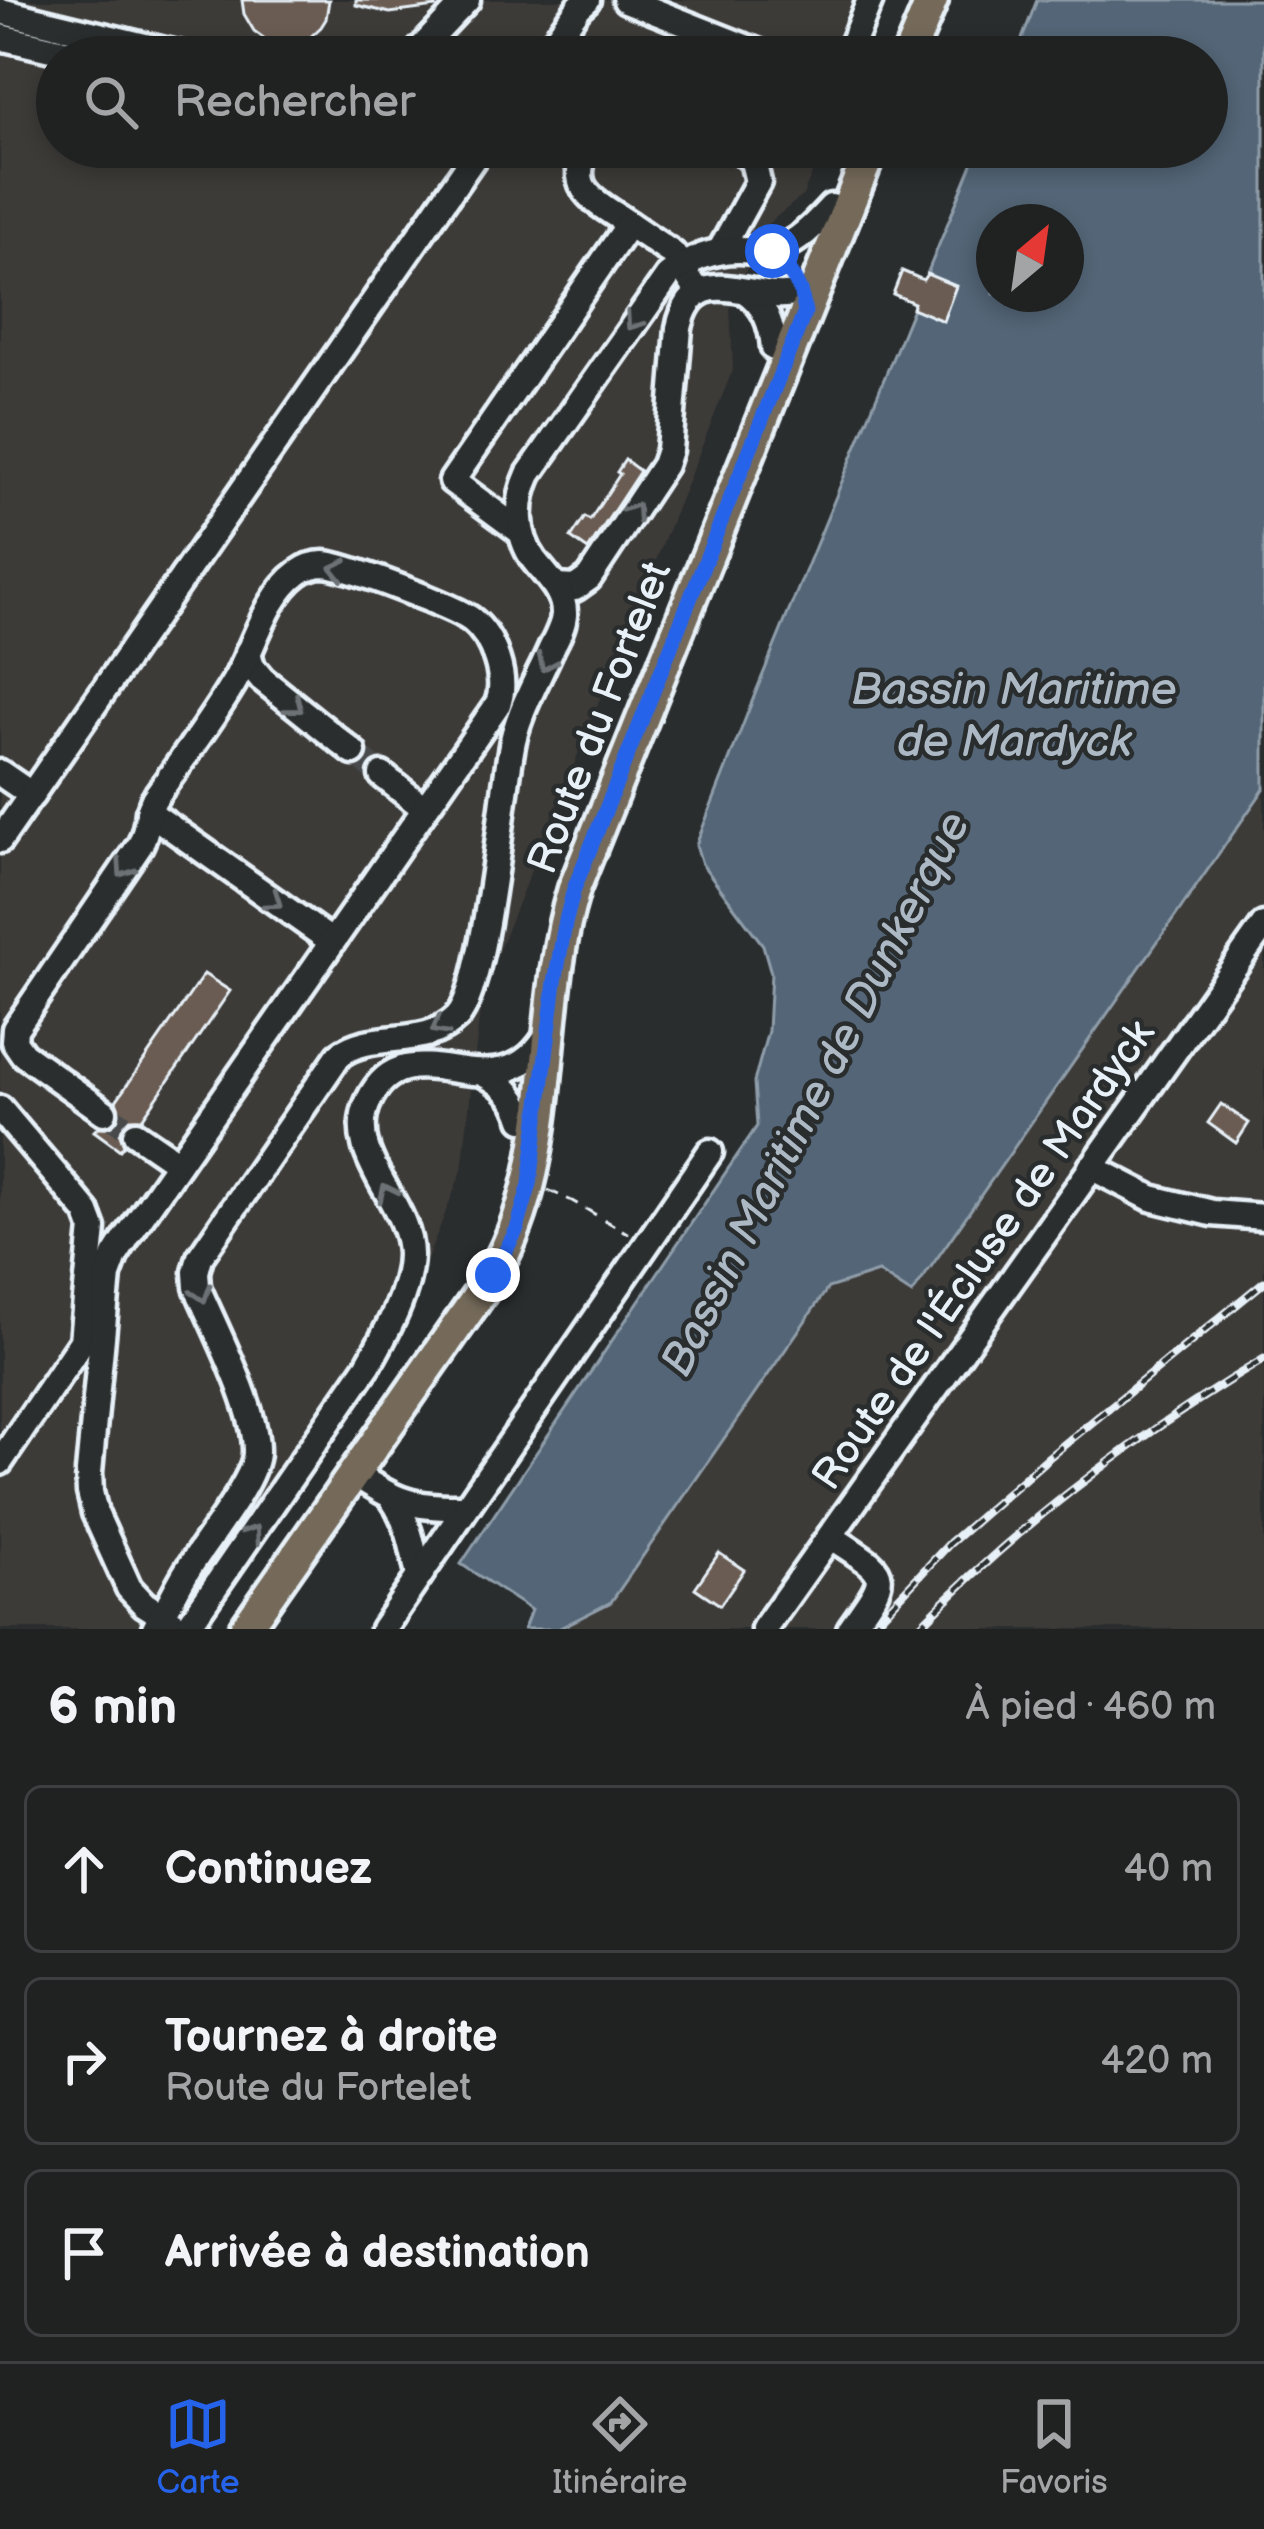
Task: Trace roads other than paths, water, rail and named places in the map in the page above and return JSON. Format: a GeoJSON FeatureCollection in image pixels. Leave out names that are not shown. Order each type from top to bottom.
{"type":"FeatureCollection","features":[{"type":"Feature","properties":{"kind":"main road"},"geometry":{"type":"LineString","coordinates":[[899,36],[914,0]]}},
{"type":"Feature","properties":{"kind":"main road"},"geometry":{"type":"LineString","coordinates":[[917,36],[932,0]]}},
{"type":"Feature","properties":{"kind":"main road","name":"Route du Fortelet"},"geometry":{"type":"LineString","coordinates":[[456,1327],[502,1232],[578,878],[803,295],[847,168]]}},
{"type":"Feature","properties":{"kind":"main road","name":"Route du Fortelet"},"geometry":{"type":"LineString","coordinates":[[245,1629],[456,1327],[506,1252],[520,1220],[530,1184],[546,934],[563,873],[774,348],[862,168]]}},
{"type":"Feature","properties":{"kind":"street"},"geometry":{"type":"LineString","coordinates":[[433,36],[467,0]]}},
{"type":"Feature","properties":{"kind":"street"},"geometry":{"type":"LineString","coordinates":[[558,36],[587,0]]}},
{"type":"Feature","properties":{"kind":"street"},"geometry":{"type":"LineString","coordinates":[[626,0],[717,36]]}},
{"type":"Feature","properties":{"kind":"street"},"geometry":{"type":"LineString","coordinates":[[856,36],[870,0]]}},
{"type":"Feature","properties":{"kind":"street"},"geometry":{"type":"LineString","coordinates":[[0,11],[103,36]]}},
{"type":"Feature","properties":{"kind":"street"},"geometry":{"type":"LineString","coordinates":[[0,37],[36,45]]}},
{"type":"Feature","properties":{"kind":"street"},"geometry":{"type":"LineString","coordinates":[[0,841],[459,168]]}},
{"type":"Feature","properties":{"kind":"street"},"geometry":{"type":"LineString","coordinates":[[580,168],[583,189],[673,254],[700,293]]}},
{"type":"Feature","properties":{"kind":"street"},"geometry":{"type":"LineString","coordinates":[[720,251],[758,182],[755,168]]}},
{"type":"Feature","properties":{"kind":"street"},"geometry":{"type":"LineString","coordinates":[[172,1626],[188,1568],[253,1470],[256,1457],[245,1400],[197,1287],[200,1257],[338,1055],[356,1046],[432,1033],[446,1026],[464,1010],[476,974],[512,741],[564,617],[556,587],[535,561],[521,532],[523,491],[535,464],[668,275],[720,251],[772,251],[788,245],[831,207]]}},
{"type":"Feature","properties":{"kind":"street"},"geometry":{"type":"LineString","coordinates":[[521,532],[452,481],[629,224]]}},
{"type":"Feature","properties":{"kind":"street"},"geometry":{"type":"LineString","coordinates":[[758,252],[784,264],[803,295]]}},
{"type":"Feature","properties":{"kind":"street"},"geometry":{"type":"LineString","coordinates":[[556,587],[575,587],[589,578],[664,465],[685,308],[700,293],[720,286],[803,295]]}},
{"type":"Feature","properties":{"kind":"street"},"geometry":{"type":"LineString","coordinates":[[742,290],[764,309],[774,348]]}},
{"type":"Feature","properties":{"kind":"street"},"geometry":{"type":"LineString","coordinates":[[104,1112],[23,1054],[14,1035],[140,845],[154,799],[234,683],[260,626],[286,585],[316,565],[338,567],[441,604],[476,623],[488,640],[502,682],[494,711],[120,1246],[108,1275],[90,1492],[129,1588],[172,1626]]}},
{"type":"Feature","properties":{"kind":"street"},"geometry":{"type":"LineString","coordinates":[[248,652],[262,679],[353,752]]}},
{"type":"Feature","properties":{"kind":"street"},"geometry":{"type":"LineString","coordinates":[[0,773],[32,795]]}},
{"type":"Feature","properties":{"kind":"street"},"geometry":{"type":"LineString","coordinates":[[382,775],[424,808]]}},
{"type":"Feature","properties":{"kind":"street"},"geometry":{"type":"LineString","coordinates":[[149,812],[331,941]]}},
{"type":"Feature","properties":{"kind":"street","name":"Route de l'Écluse de Mardyck"},"geometry":{"type":"LineString","coordinates":[[764,1629],[1264,925]]}},
{"type":"Feature","properties":{"kind":"street"},"geometry":{"type":"LineString","coordinates":[[172,1626],[368,1365],[401,1293],[410,1259],[408,1241],[365,1143],[363,1124],[370,1098],[386,1079],[410,1067],[507,1071],[540,1045]]}},
{"type":"Feature","properties":{"kind":"street"},"geometry":{"type":"LineString","coordinates":[[484,1073],[508,1091],[523,1119]]}},
{"type":"Feature","properties":{"kind":"street"},"geometry":{"type":"LineString","coordinates":[[0,1109],[87,1212],[93,1228],[82,1341],[0,1462]]}},
{"type":"Feature","properties":{"kind":"street"},"geometry":{"type":"LineString","coordinates":[[136,1134],[178,1163]]}},
{"type":"Feature","properties":{"kind":"street"},"geometry":{"type":"LineString","coordinates":[[382,1629],[710,1152]]}},
{"type":"Feature","properties":{"kind":"street"},"geometry":{"type":"LineString","coordinates":[[1091,1167],[1164,1202],[1212,1213],[1264,1217]]}},
{"type":"Feature","properties":{"kind":"street"},"geometry":{"type":"LineString","coordinates":[[353,1472],[392,1498],[417,1506],[465,1507]]}},
{"type":"Feature","properties":{"kind":"street"},"geometry":{"type":"LineString","coordinates":[[392,1498],[410,1535],[418,1576]]}},
{"type":"Feature","properties":{"kind":"street"},"geometry":{"type":"LineString","coordinates":[[830,1536],[871,1564],[880,1578],[876,1592],[850,1629]]}},
{"type":"Feature","properties":{"kind":"water","name":"Bassin Maritime de Mardyck"},"geometry":{"type":"Polygon","coordinates":[[[1037,0],[1264,0],[1264,789],[912,1294],[878,1272],[828,1288],[611,1602],[558,1629],[524,1629],[531,1610],[461,1564],[757,1126],[754,1082],[768,1031],[771,973],[763,945],[702,864],[696,845],[970,168],[1228,168],[1228,36],[1023,36],[1037,0]]]}},
{"type":"Feature","properties":{"kind":"tunnel"},"geometry":{"type":"LineString","coordinates":[[353,752],[382,775]]}},
{"type":"Feature","properties":{"kind":"tunnel"},"geometry":{"type":"LineString","coordinates":[[104,1112],[136,1134]]}},
{"type":"Feature","properties":{"kind":"railway"},"geometry":{"type":"LineString","coordinates":[[869,1629],[950,1543],[1264,1282]]}},
{"type":"Feature","properties":{"kind":"railway"},"geometry":{"type":"LineString","coordinates":[[917,1629],[997,1553],[1082,1483],[1171,1418],[1264,1359]]}},
{"type":"Feature","properties":{"kind":"water label","name":"Bassin Maritime de Dunkerque"},"geometry":{"type":"Point","coordinates":[814,1093]}}]}
